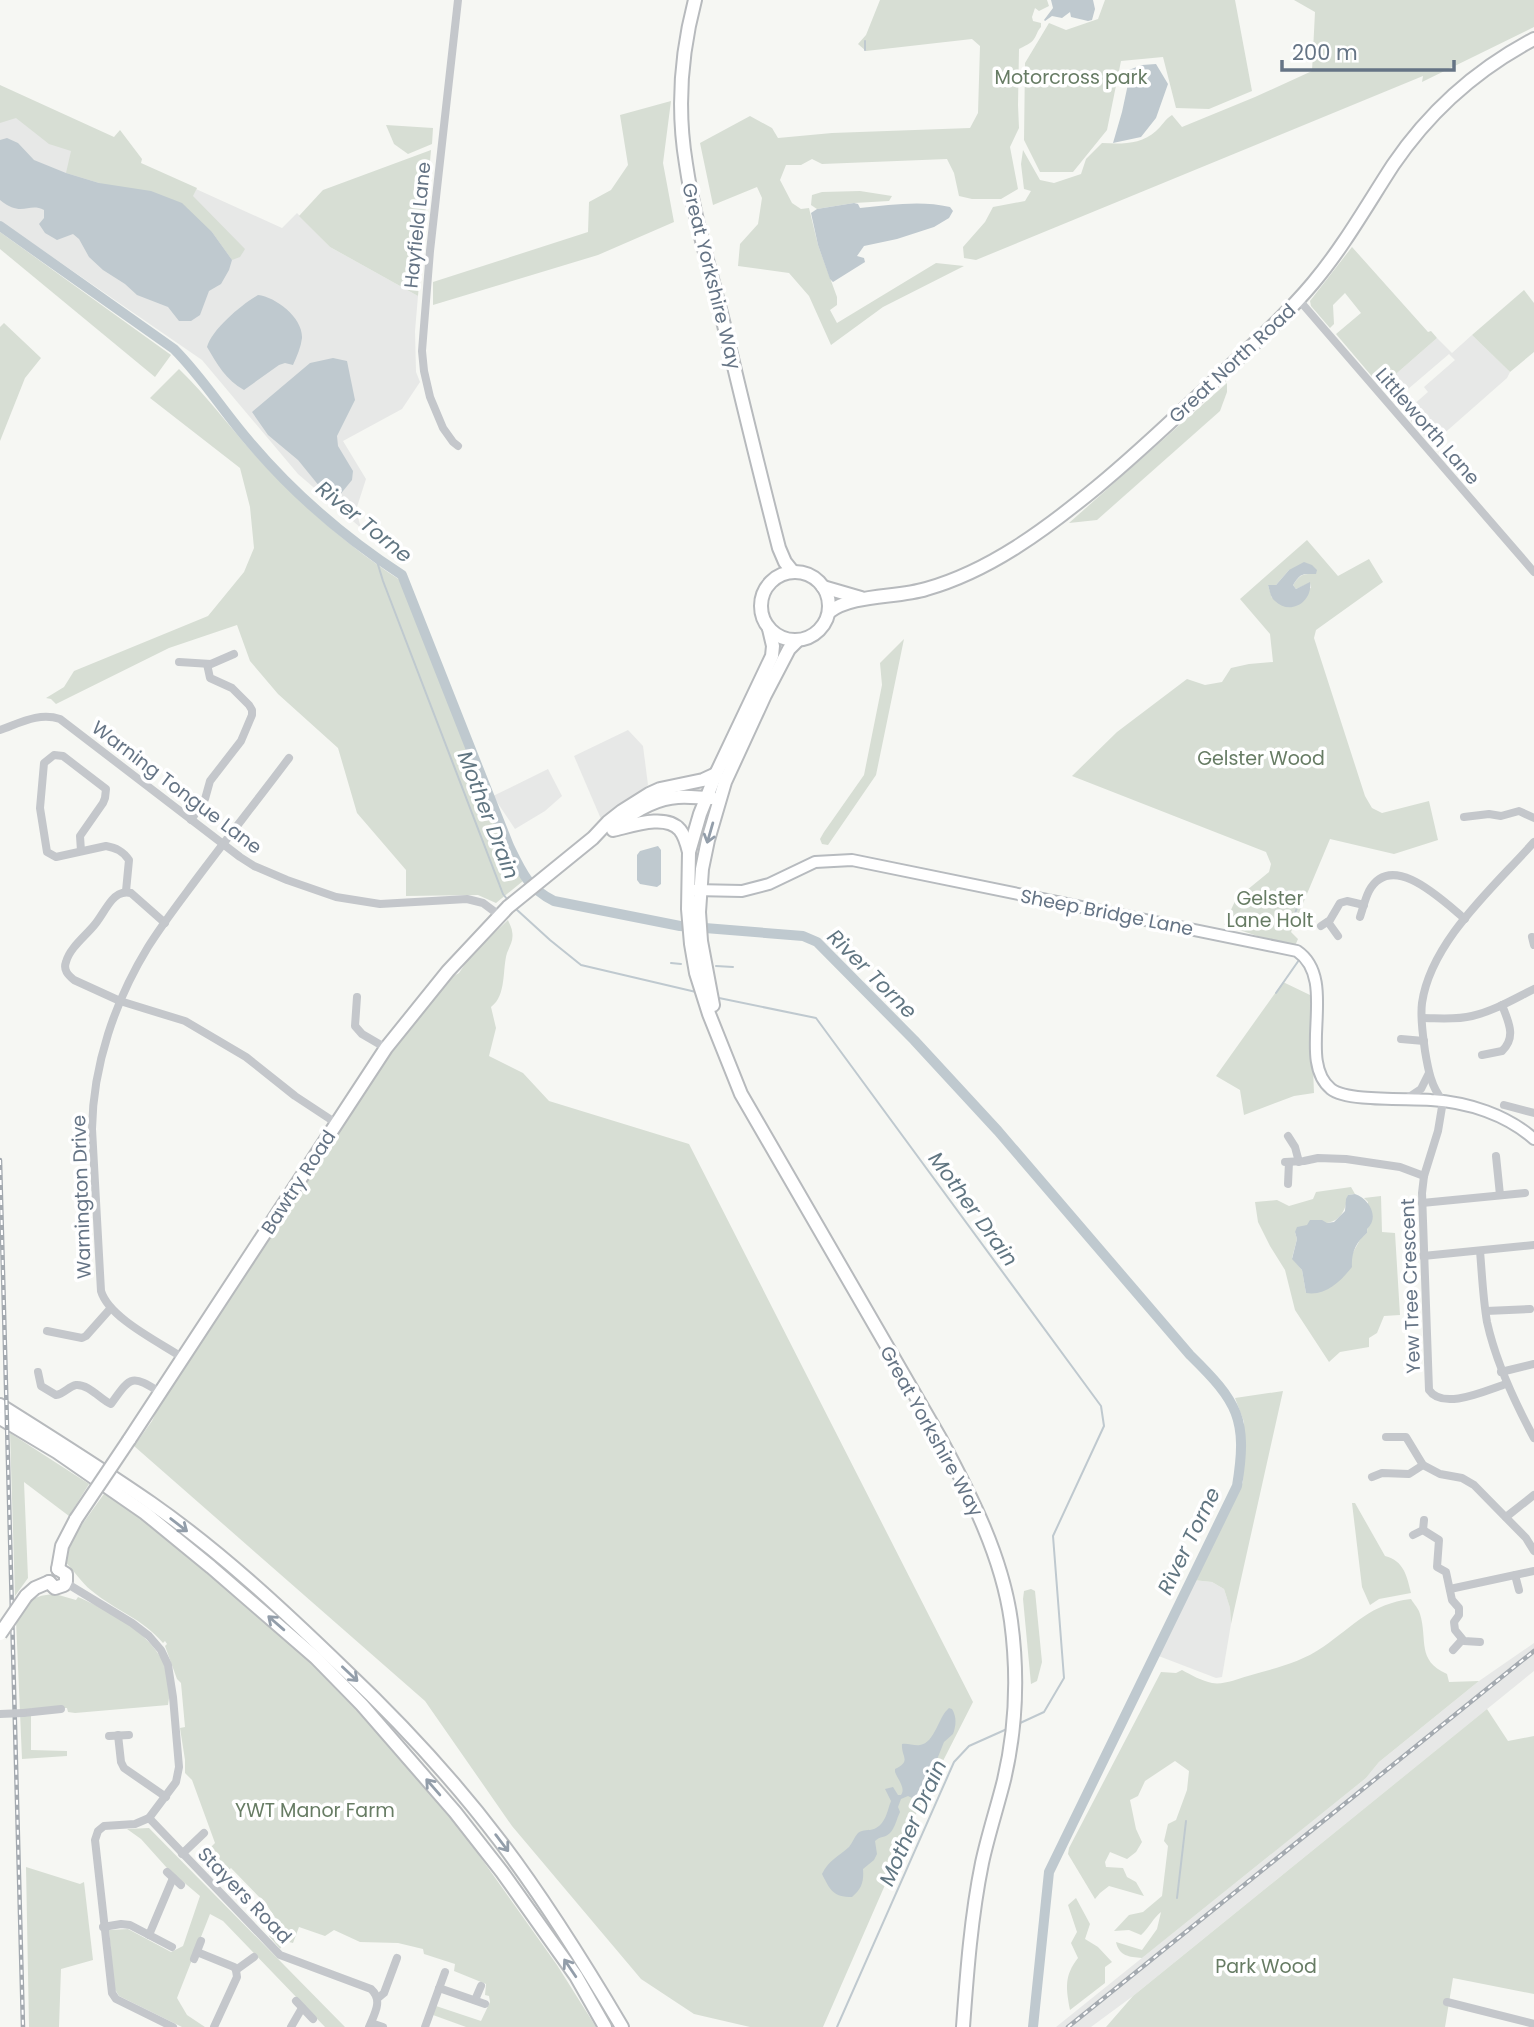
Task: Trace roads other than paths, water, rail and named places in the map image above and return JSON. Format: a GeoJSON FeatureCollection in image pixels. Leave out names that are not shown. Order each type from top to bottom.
{"type":"FeatureCollection","features":[{"type":"Feature","properties":{"kind":"highway","name":"Great Yorkshire Way"},"geometry":{"type":"LineString","coordinates":[[695,0],[681,87],[685,164],[700,236],[779,548],[793,572]]}},
{"type":"Feature","properties":{"kind":"highway","name":"Great North Road"},"geometry":{"type":"LineString","coordinates":[[829,612],[836,606],[864,599],[925,590],[980,569],[1070,509],[1132,457],[1299,300],[1341,246],[1395,163],[1436,112],[1494,62],[1534,39]]}},
{"type":"Feature","properties":{"kind":"highway","name":"Great Yorkshire Way"},"geometry":{"type":"LineString","coordinates":[[771,582],[779,548]]}},
{"type":"Feature","properties":{"kind":"highway"},"geometry":{"type":"LineString","coordinates":[[793,572],[807,574],[819,581],[829,603],[829,612],[817,633],[798,640],[782,638],[769,629],[762,616],[761,602],[771,582],[793,572]]}},
{"type":"Feature","properties":{"kind":"highway","name":"Great North Road"},"geometry":{"type":"LineString","coordinates":[[823,587],[864,599]]}},
{"type":"Feature","properties":{"kind":"highway","name":"Great Yorkshire Way"},"geometry":{"type":"LineString","coordinates":[[694,890],[708,840],[716,774],[772,656],[769,629]]}},
{"type":"Feature","properties":{"kind":"highway","name":"Great Yorkshire Way"},"geometry":{"type":"LineString","coordinates":[[798,640],[789,649],[765,695],[725,782],[700,814],[689,852],[696,942],[718,1037],[741,1094],[968,1490],[988,1536],[1002,1581],[1011,1619],[1014,1658],[1013,1717],[1004,1780],[982,1862],[975,1905],[963,2027]]}},
{"type":"Feature","properties":{"kind":"highway","name":"Bawtry Road"},"geometry":{"type":"LineString","coordinates":[[0,1634],[26,1596],[35,1588],[49,1582],[50,1573],[58,1569],[62,1546],[76,1519],[386,1048],[448,971],[512,903],[593,838],[608,822],[649,793],[716,774]]}},
{"type":"Feature","properties":{"kind":"highway"},"geometry":{"type":"LineString","coordinates":[[691,783],[712,796]]}},
{"type":"Feature","properties":{"kind":"highway","name":"Bawtry Road"},"geometry":{"type":"LineString","coordinates":[[593,838],[608,832],[656,802],[675,797],[712,796]]}},
{"type":"Feature","properties":{"kind":"highway"},"geometry":{"type":"LineString","coordinates":[[608,832],[659,821],[674,824],[683,833],[689,852]]}},
{"type":"Feature","properties":{"kind":"highway"},"geometry":{"type":"LineString","coordinates":[[0,1405],[153,1504],[250,1581],[312,1636],[373,1696],[500,1840],[571,1941],[622,2027]]}},
{"type":"Feature","properties":{"kind":"highway"},"geometry":{"type":"LineString","coordinates":[[0,1418],[57,1452],[145,1513],[316,1658],[362,1705],[455,1812],[502,1872],[576,1976],[605,2027]]}},
{"type":"Feature","properties":{"kind":"highway"},"geometry":{"type":"LineString","coordinates":[[49,1582],[57,1588],[66,1583],[66,1574],[58,1569]]}},
{"type":"Feature","properties":{"kind":"main road","name":"Sheep Bridge Lane"},"geometry":{"type":"LineString","coordinates":[[694,890],[743,891],[769,884],[816,862],[852,860],[1297,951],[1308,962],[1315,977],[1317,1057],[1321,1075],[1326,1084],[1337,1093],[1464,1104],[1493,1114],[1534,1139]]}},
{"type":"Feature","properties":{"kind":"street","name":"Hayfield Lane"},"geometry":{"type":"LineString","coordinates":[[458,0],[430,251],[422,351],[430,397],[443,428],[458,446]]}},
{"type":"Feature","properties":{"kind":"street","name":"Littleworth Lane"},"geometry":{"type":"LineString","coordinates":[[1299,300],[1534,572]]}},
{"type":"Feature","properties":{"kind":"street"},"geometry":{"type":"LineString","coordinates":[[179,662],[207,664],[234,654]]}},
{"type":"Feature","properties":{"kind":"street"},"geometry":{"type":"LineString","coordinates":[[191,820],[205,799],[210,781],[241,741],[252,715],[249,705],[232,688],[210,678],[207,664]]}},
{"type":"Feature","properties":{"kind":"street","name":"Warning Tongue Lane"},"geometry":{"type":"LineString","coordinates":[[0,730],[37,717],[60,719],[240,857],[263,870],[336,897],[380,904],[467,900],[512,903]]}},
{"type":"Feature","properties":{"kind":"street"},"geometry":{"type":"LineString","coordinates":[[81,851],[80,836],[106,798],[106,789],[63,756],[54,755],[47,759],[43,767],[40,808],[47,852],[56,857],[106,846],[121,851],[130,863],[126,891]]}},
{"type":"Feature","properties":{"kind":"street","name":"Warnington Drive"},"geometry":{"type":"LineString","coordinates":[[110,1309],[100,1291],[92,1138],[93,1106],[103,1048],[120,1001],[147,949],[289,758]]}},
{"type":"Feature","properties":{"kind":"street"},"geometry":{"type":"LineString","coordinates":[[1464,817],[1489,814],[1502,816],[1519,811],[1534,818]]}},
{"type":"Feature","properties":{"kind":"street"},"geometry":{"type":"LineString","coordinates":[[1502,816],[1504,826]]}},
{"type":"Feature","properties":{"kind":"street"},"geometry":{"type":"LineString","coordinates":[[1443,1101],[1434,1089],[1429,1071],[1422,1018],[1423,998],[1432,970],[1465,919],[1534,842]]}},
{"type":"Feature","properties":{"kind":"street"},"geometry":{"type":"LineString","coordinates":[[1360,917],[1370,889],[1375,883],[1382,878],[1399,876],[1422,885],[1465,919]]}},
{"type":"Feature","properties":{"kind":"street"},"geometry":{"type":"LineString","coordinates":[[164,923],[131,892],[126,891],[112,900],[70,954],[65,968],[68,975],[120,1001],[185,1021],[246,1057],[295,1096],[336,1123]]}},
{"type":"Feature","properties":{"kind":"street"},"geometry":{"type":"LineString","coordinates":[[1338,936],[1325,924],[1340,903],[1347,901],[1364,905]]}},
{"type":"Feature","properties":{"kind":"street"},"geometry":{"type":"LineString","coordinates":[[1422,1018],[1472,1016],[1534,989]]}},
{"type":"Feature","properties":{"kind":"street"},"geometry":{"type":"LineString","coordinates":[[357,998],[355,1026],[362,1034],[386,1048]]}},
{"type":"Feature","properties":{"kind":"street"},"geometry":{"type":"LineString","coordinates":[[1485,1052],[1503,1051],[1510,1042],[1510,1028],[1502,1005]]}},
{"type":"Feature","properties":{"kind":"street"},"geometry":{"type":"LineString","coordinates":[[1401,1039],[1424,1041]]}},
{"type":"Feature","properties":{"kind":"street"},"geometry":{"type":"LineString","coordinates":[[1406,1099],[1421,1089],[1429,1071]]}},
{"type":"Feature","properties":{"kind":"street","name":"Yew Tree Crescent"},"geometry":{"type":"LineString","coordinates":[[1443,1101],[1438,1131],[1424,1175],[1422,1203],[1429,1385],[1432,1394],[1439,1399],[1479,1394],[1506,1384]]}},
{"type":"Feature","properties":{"kind":"street"},"geometry":{"type":"LineString","coordinates":[[1504,1105],[1534,1112]]}},
{"type":"Feature","properties":{"kind":"street"},"geometry":{"type":"LineString","coordinates":[[1288,1136],[1296,1147],[1299,1162]]}},
{"type":"Feature","properties":{"kind":"street"},"geometry":{"type":"LineString","coordinates":[[1496,1156],[1500,1195]]}},
{"type":"Feature","properties":{"kind":"street"},"geometry":{"type":"LineString","coordinates":[[1288,1184],[1287,1162],[1318,1157],[1400,1167],[1424,1175]]}},
{"type":"Feature","properties":{"kind":"street"},"geometry":{"type":"LineString","coordinates":[[1422,1203],[1525,1193]]}},
{"type":"Feature","properties":{"kind":"street"},"geometry":{"type":"LineString","coordinates":[[1423,1256],[1534,1245]]}},
{"type":"Feature","properties":{"kind":"street"},"geometry":{"type":"LineString","coordinates":[[1480,1251],[1486,1311],[1501,1372],[1534,1438]]}},
{"type":"Feature","properties":{"kind":"street"},"geometry":{"type":"LineString","coordinates":[[47,1331],[82,1338],[110,1309],[183,1358]]}},
{"type":"Feature","properties":{"kind":"street"},"geometry":{"type":"LineString","coordinates":[[1486,1311],[1530,1309]]}},
{"type":"Feature","properties":{"kind":"street"},"geometry":{"type":"LineString","coordinates":[[1501,1372],[1534,1364]]}},
{"type":"Feature","properties":{"kind":"street"},"geometry":{"type":"LineString","coordinates":[[38,1372],[41,1386],[56,1395],[72,1386],[80,1385],[111,1404],[125,1385],[138,1380],[160,1393]]}},
{"type":"Feature","properties":{"kind":"street"},"geometry":{"type":"LineString","coordinates":[[1387,1437],[1406,1437],[1423,1465],[1440,1474],[1469,1481],[1527,1538],[1534,1551]]}},
{"type":"Feature","properties":{"kind":"street"},"geometry":{"type":"LineString","coordinates":[[1375,1473],[1409,1474],[1423,1465]]}},
{"type":"Feature","properties":{"kind":"street"},"geometry":{"type":"LineString","coordinates":[[1506,1517],[1532,1500]]}},
{"type":"Feature","properties":{"kind":"street"},"geometry":{"type":"LineString","coordinates":[[1423,1530],[1424,1520]]}},
{"type":"Feature","properties":{"kind":"street"},"geometry":{"type":"LineString","coordinates":[[1413,1535],[1423,1530]]}},
{"type":"Feature","properties":{"kind":"street"},"geometry":{"type":"LineString","coordinates":[[1423,1530],[1439,1540],[1437,1566],[1446,1572],[1452,1600],[1459,1608],[1454,1626],[1462,1640]]}},
{"type":"Feature","properties":{"kind":"street"},"geometry":{"type":"LineString","coordinates":[[1450,1589],[1534,1571]]}},
{"type":"Feature","properties":{"kind":"street"},"geometry":{"type":"LineString","coordinates":[[1515,1575],[1519,1590]]}},
{"type":"Feature","properties":{"kind":"street"},"geometry":{"type":"LineString","coordinates":[[66,1583],[149,1636],[161,1650],[171,1676],[179,1767],[176,1782],[149,1818],[135,1824],[104,1826],[95,1839],[112,1993],[116,1999],[173,2027]]}},
{"type":"Feature","properties":{"kind":"street"},"geometry":{"type":"LineString","coordinates":[[1462,1640],[1480,1642]]}},
{"type":"Feature","properties":{"kind":"street"},"geometry":{"type":"LineString","coordinates":[[1453,1650],[1462,1640]]}},
{"type":"Feature","properties":{"kind":"street"},"geometry":{"type":"LineString","coordinates":[[0,1714],[61,1709]]}},
{"type":"Feature","properties":{"kind":"street"},"geometry":{"type":"LineString","coordinates":[[129,1735],[113,1736],[124,1768],[166,1797]]}},
{"type":"Feature","properties":{"kind":"street","name":"Stayers Road"},"geometry":{"type":"LineString","coordinates":[[149,1818],[280,1955],[370,1989],[378,1998]]}},
{"type":"Feature","properties":{"kind":"street"},"geometry":{"type":"LineString","coordinates":[[182,1854],[204,1833]]}},
{"type":"Feature","properties":{"kind":"street"},"geometry":{"type":"LineString","coordinates":[[149,1935],[170,1875],[181,1885]]}},
{"type":"Feature","properties":{"kind":"street"},"geometry":{"type":"LineString","coordinates":[[103,1927],[130,1925],[172,1947]]}},
{"type":"Feature","properties":{"kind":"street"},"geometry":{"type":"LineString","coordinates":[[201,1941],[196,1955],[234,1967],[236,1970],[237,1977],[214,2027]]}},
{"type":"Feature","properties":{"kind":"street"},"geometry":{"type":"LineString","coordinates":[[236,1970],[254,1957]]}},
{"type":"Feature","properties":{"kind":"street"},"geometry":{"type":"LineString","coordinates":[[383,1963],[395,1962],[384,1993],[378,1998],[370,2025],[383,2027]]}},
{"type":"Feature","properties":{"kind":"street"},"geometry":{"type":"LineString","coordinates":[[425,2027],[444,1972]]}},
{"type":"Feature","properties":{"kind":"street"},"geometry":{"type":"LineString","coordinates":[[475,2000],[481,1986]]}},
{"type":"Feature","properties":{"kind":"street"},"geometry":{"type":"LineString","coordinates":[[439,1989],[485,2004]]}},
{"type":"Feature","properties":{"kind":"street"},"geometry":{"type":"LineString","coordinates":[[1447,2002],[1534,2026]]}},
{"type":"Feature","properties":{"kind":"street"},"geometry":{"type":"LineString","coordinates":[[291,2027],[299,2004],[313,2019]]}},
{"type":"Feature","properties":{"kind":"waterway"},"geometry":{"type":"LineString","coordinates":[[865,41],[865,50]]}},
{"type":"Feature","properties":{"kind":"waterway","name":"River Torne"},"geometry":{"type":"LineString","coordinates":[[0,226],[174,349],[283,479],[340,530],[402,575],[509,846],[522,871],[538,890],[554,901],[680,926],[803,936],[817,942],[914,1040],[998,1131],[1229,1399],[1240,1428],[1237,1486],[1049,1872],[1033,2027]]}},
{"type":"Feature","properties":{"kind":"waterway","name":"Mother Drain"},"geometry":{"type":"LineString","coordinates":[[376,558],[507,899]]}},
{"type":"Feature","properties":{"kind":"waterway"},"geometry":{"type":"LineString","coordinates":[[1289,929],[1300,900]]}},
{"type":"Feature","properties":{"kind":"waterway","name":"Mother Drain"},"geometry":{"type":"LineString","coordinates":[[516,909],[581,965],[696,992]]}},
{"type":"Feature","properties":{"kind":"waterway"},"geometry":{"type":"LineString","coordinates":[[1276,993],[1299,960]]}},
{"type":"Feature","properties":{"kind":"waterway"},"geometry":{"type":"LineString","coordinates":[[671,963],[681,964]]}},
{"type":"Feature","properties":{"kind":"waterway"},"geometry":{"type":"LineString","coordinates":[[716,966],[733,967]]}},
{"type":"Feature","properties":{"kind":"waterway","name":"Mother Drain"},"geometry":{"type":"LineString","coordinates":[[719,998],[816,1018],[1101,1406],[1104,1426],[1053,1536],[1064,1678],[1044,1712],[1018,1724]]}},
{"type":"Feature","properties":{"kind":"waterway","name":"Mother Drain"},"geometry":{"type":"LineString","coordinates":[[837,2027],[954,1762],[969,1746],[1007,1729]]}},
{"type":"Feature","properties":{"kind":"waterway"},"geometry":{"type":"LineString","coordinates":[[1177,1898],[1186,1821]]}},
{"type":"Feature","properties":{"kind":"railway"},"geometry":{"type":"LineString","coordinates":[[0,1160],[23,2027]]}},
{"type":"Feature","properties":{"kind":"railway"},"geometry":{"type":"LineString","coordinates":[[1068,2027],[1534,1651]]}},
{"type":"Feature","properties":{"kind":"park label","name":"Motorcross park"},"geometry":{"type":"Point","coordinates":[1071,77]}},
{"type":"Feature","properties":{"kind":"park label","name":"Gelster Wood"},"geometry":{"type":"Point","coordinates":[1261,758]}},
{"type":"Feature","properties":{"kind":"park label","name":"Gelster Lane Holt"},"geometry":{"type":"Point","coordinates":[1270,909]}},
{"type":"Feature","properties":{"kind":"park label","name":"YWT Manor Farm"},"geometry":{"type":"Point","coordinates":[315,1810]}},
{"type":"Feature","properties":{"kind":"park label","name":"Park Wood"},"geometry":{"type":"Point","coordinates":[1266,1966]}}]}
